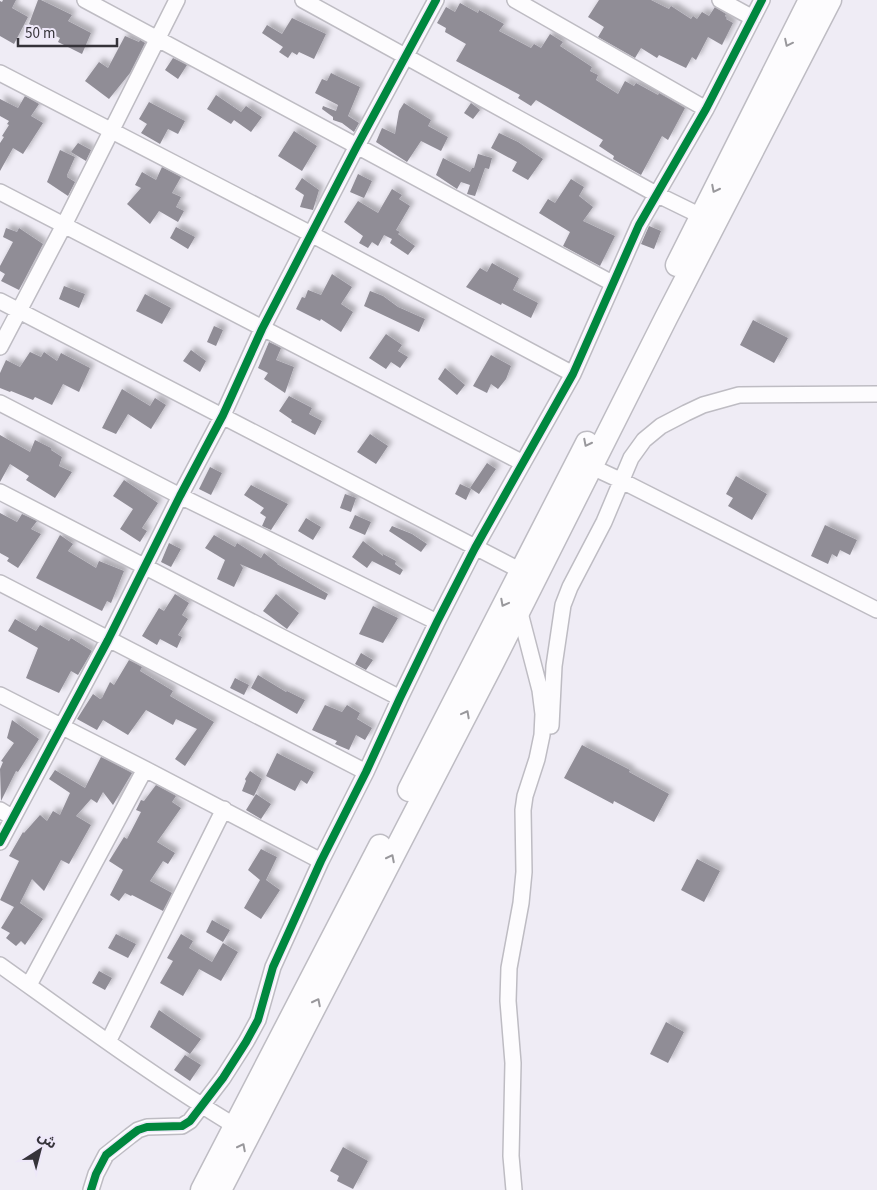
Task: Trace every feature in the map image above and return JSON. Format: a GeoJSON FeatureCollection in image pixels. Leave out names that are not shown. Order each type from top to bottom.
{"type":"FeatureCollection","features":[{"type":"Feature","properties":{"kind":"highway"},"geometry":{"type":"LineString","coordinates":[[202,1190],[528,575],[701,216],[810,0]]}},
{"type":"Feature","properties":{"kind":"highway"},"geometry":{"type":"LineString","coordinates":[[220,1190],[519,609],[528,575],[592,467],[666,318],[830,0]]}},
{"type":"Feature","properties":{"kind":"street"},"geometry":{"type":"LineString","coordinates":[[85,0],[612,283]]}},
{"type":"Feature","properties":{"kind":"street"},"geometry":{"type":"LineString","coordinates":[[0,347],[64,225],[176,0]]}},
{"type":"Feature","properties":{"kind":"street"},"geometry":{"type":"LineString","coordinates":[[303,0],[656,194],[701,216]]}},
{"type":"Feature","properties":{"kind":"street"},"geometry":{"type":"LineString","coordinates":[[0,842],[108,640],[144,566],[223,416],[262,329],[311,234],[436,0]]}},
{"type":"Feature","properties":{"kind":"street"},"geometry":{"type":"LineString","coordinates":[[515,0],[706,109]]}},
{"type":"Feature","properties":{"kind":"street"},"geometry":{"type":"LineString","coordinates":[[720,0],[753,18]]}},
{"type":"Feature","properties":{"kind":"street"},"geometry":{"type":"LineString","coordinates":[[91,1190],[96,1174],[106,1155],[138,1130],[147,1127],[182,1126],[190,1121],[223,1078],[258,1020],[273,967],[321,861],[366,772],[437,622],[475,548],[573,374],[638,225],[706,109],[762,0]]}},
{"type":"Feature","properties":{"kind":"street"},"geometry":{"type":"LineString","coordinates":[[0,73],[311,234],[573,374]]}},
{"type":"Feature","properties":{"kind":"street"},"geometry":{"type":"LineString","coordinates":[[0,192],[523,463]]}},
{"type":"Feature","properties":{"kind":"street"},"geometry":{"type":"LineString","coordinates":[[0,301],[528,575]]}},
{"type":"Feature","properties":{"kind":"street"},"geometry":{"type":"LineString","coordinates":[[538,759],[546,746],[552,726],[555,657],[563,605],[570,587],[604,522],[631,458],[644,440],[662,426],[703,405],[740,395],[877,394]]}},
{"type":"Feature","properties":{"kind":"street"},"geometry":{"type":"LineString","coordinates":[[0,403],[180,496],[437,622]]}},
{"type":"Feature","properties":{"kind":"street"},"geometry":{"type":"LineString","coordinates":[[592,467],[877,610]]}},
{"type":"Feature","properties":{"kind":"street"},"geometry":{"type":"LineString","coordinates":[[0,492],[400,698]]}},
{"type":"Feature","properties":{"kind":"street"},"geometry":{"type":"LineString","coordinates":[[0,583],[366,772]]}},
{"type":"Feature","properties":{"kind":"street"},"geometry":{"type":"LineString","coordinates":[[514,1190],[511,1156],[513,1063],[508,1002],[509,968],[521,903],[524,872],[523,810],[525,796],[538,759],[543,714],[540,690],[519,609]]}},
{"type":"Feature","properties":{"kind":"street"},"geometry":{"type":"LineString","coordinates":[[0,695],[145,768],[321,861]]}},
{"type":"Feature","properties":{"kind":"street"},"geometry":{"type":"LineString","coordinates":[[29,985],[145,768]]}},
{"type":"Feature","properties":{"kind":"street"},"geometry":{"type":"LineString","coordinates":[[108,1042],[224,809]]}},
{"type":"Feature","properties":{"kind":"street"},"geometry":{"type":"LineString","coordinates":[[0,810],[13,818]]}},
{"type":"Feature","properties":{"kind":"street"},"geometry":{"type":"LineString","coordinates":[[0,965],[202,1107],[235,1126]]}},
{"type":"Feature","properties":{"kind":"building"},"geometry":{"type":"Polygon","coordinates":[[[3,0],[16,0],[12,8],[28,17],[14,44],[0,36],[0,1],[2,2],[3,0]]]}},
{"type":"Feature","properties":{"kind":"building"},"geometry":{"type":"Polygon","coordinates":[[[38,0],[72,15],[68,21],[91,33],[82,54],[58,42],[60,38],[29,24],[38,0]]]}},
{"type":"Feature","properties":{"kind":"building"},"geometry":{"type":"Polygon","coordinates":[[[599,0],[651,0],[669,9],[671,6],[691,19],[693,16],[697,19],[702,12],[709,16],[715,7],[726,14],[726,19],[733,23],[722,45],[708,37],[696,60],[692,57],[686,68],[659,55],[657,58],[641,48],[635,58],[598,37],[604,27],[588,17],[599,0]]]}},
{"type":"Feature","properties":{"kind":"building"},"geometry":{"type":"Polygon","coordinates":[[[460,3],[478,13],[479,10],[504,24],[499,31],[531,48],[534,44],[541,48],[550,34],[563,42],[560,46],[592,67],[590,71],[598,75],[596,80],[618,94],[625,81],[634,86],[636,83],[658,95],[659,93],[685,108],[668,140],[662,136],[641,175],[613,159],[614,156],[599,146],[603,140],[536,100],[531,106],[518,98],[520,95],[456,61],[466,44],[445,32],[446,28],[437,23],[446,7],[455,12],[460,3]]]}},
{"type":"Feature","properties":{"kind":"building"},"geometry":{"type":"Polygon","coordinates":[[[292,18],[326,34],[314,59],[299,52],[297,55],[292,52],[288,58],[279,52],[283,47],[262,33],[267,25],[282,34],[292,18]]]}},
{"type":"Feature","properties":{"kind":"building"},"geometry":{"type":"Polygon","coordinates":[[[125,36],[145,43],[130,73],[109,99],[85,81],[99,62],[108,68],[125,36]]]}},
{"type":"Feature","properties":{"kind":"building"},"geometry":{"type":"Polygon","coordinates":[[[173,58],[187,65],[178,79],[165,70],[173,58]]]}},
{"type":"Feature","properties":{"kind":"building"},"geometry":{"type":"Polygon","coordinates":[[[331,73],[360,87],[348,116],[359,123],[354,132],[342,123],[333,120],[333,117],[322,109],[323,106],[336,111],[338,105],[315,93],[322,79],[327,81],[331,73]]]}},
{"type":"Feature","properties":{"kind":"building"},"geometry":{"type":"Polygon","coordinates":[[[216,95],[241,112],[246,106],[262,117],[251,132],[234,120],[231,124],[207,109],[216,95]]]}},
{"type":"Feature","properties":{"kind":"building"},"geometry":{"type":"Polygon","coordinates":[[[25,96],[39,104],[31,116],[43,123],[23,154],[13,148],[0,171],[0,143],[9,125],[7,124],[9,121],[0,116],[0,99],[18,108],[25,96]]]}},
{"type":"Feature","properties":{"kind":"building"},"geometry":{"type":"Polygon","coordinates":[[[149,102],[185,121],[178,134],[168,129],[160,144],[141,133],[147,124],[139,119],[149,102]]]}},
{"type":"Feature","properties":{"kind":"building"},"geometry":{"type":"Polygon","coordinates":[[[404,103],[431,120],[428,126],[448,137],[441,151],[421,141],[407,162],[376,142],[382,128],[395,134],[399,111],[404,103]]]}},
{"type":"Feature","properties":{"kind":"building"},"geometry":{"type":"Polygon","coordinates":[[[471,103],[480,110],[473,119],[464,113],[471,103]]]}},
{"type":"Feature","properties":{"kind":"building"},"geometry":{"type":"Polygon","coordinates":[[[294,131],[317,146],[302,171],[278,156],[294,131]]]}},
{"type":"Feature","properties":{"kind":"building"},"geometry":{"type":"Polygon","coordinates":[[[499,133],[518,142],[543,159],[528,180],[512,171],[517,162],[491,148],[499,133]]]}},
{"type":"Feature","properties":{"kind":"building"},"geometry":{"type":"Polygon","coordinates":[[[78,143],[91,150],[86,161],[71,152],[78,143]]]}},
{"type":"Feature","properties":{"kind":"building"},"geometry":{"type":"Polygon","coordinates":[[[60,150],[75,157],[67,175],[67,177],[75,182],[68,196],[47,182],[60,150]]]}},
{"type":"Feature","properties":{"kind":"building"},"geometry":{"type":"Polygon","coordinates":[[[478,154],[492,158],[489,169],[485,168],[475,196],[467,194],[470,185],[461,182],[457,189],[436,175],[443,158],[470,172],[474,168],[478,154]]]}},
{"type":"Feature","properties":{"kind":"building"},"geometry":{"type":"Polygon","coordinates":[[[162,167],[181,177],[172,193],[181,197],[176,207],[184,211],[178,222],[159,211],[150,224],[127,204],[141,188],[135,185],[142,172],[156,180],[162,167]]]}},
{"type":"Feature","properties":{"kind":"building"},"geometry":{"type":"Polygon","coordinates":[[[358,174],[372,181],[364,198],[350,192],[358,174]]]}},
{"type":"Feature","properties":{"kind":"building"},"geometry":{"type":"Polygon","coordinates":[[[302,178],[319,190],[313,210],[300,207],[304,195],[295,189],[302,178]]]}},
{"type":"Feature","properties":{"kind":"building"},"geometry":{"type":"Polygon","coordinates":[[[571,179],[584,187],[579,196],[593,207],[583,221],[615,236],[600,266],[563,246],[570,232],[539,213],[548,199],[555,203],[571,179]]]}},
{"type":"Feature","properties":{"kind":"building"},"geometry":{"type":"Polygon","coordinates":[[[392,189],[402,195],[399,199],[410,206],[396,230],[400,232],[398,234],[415,246],[408,255],[390,243],[392,239],[384,235],[378,246],[372,242],[368,248],[359,243],[363,236],[344,222],[358,201],[378,213],[392,189]]]}},
{"type":"Feature","properties":{"kind":"building"},"geometry":{"type":"Polygon","coordinates":[[[649,226],[661,231],[654,249],[641,244],[649,226]]]}},
{"type":"Feature","properties":{"kind":"building"},"geometry":{"type":"Polygon","coordinates":[[[176,227],[195,237],[188,249],[170,238],[176,227]]]}},
{"type":"Feature","properties":{"kind":"building"},"geometry":{"type":"Polygon","coordinates":[[[6,228],[17,232],[19,228],[43,244],[19,290],[1,281],[5,274],[0,271],[0,266],[13,242],[3,237],[6,228]]]}},
{"type":"Feature","properties":{"kind":"building"},"geometry":{"type":"Polygon","coordinates":[[[492,263],[519,278],[513,290],[538,303],[531,318],[466,287],[480,268],[487,272],[492,263]]]}},
{"type":"Feature","properties":{"kind":"building"},"geometry":{"type":"Polygon","coordinates":[[[332,274],[352,287],[341,304],[353,312],[341,332],[321,319],[320,321],[296,309],[302,297],[305,298],[308,290],[321,295],[332,274]]]}},
{"type":"Feature","properties":{"kind":"building"},"geometry":{"type":"Polygon","coordinates":[[[64,286],[85,294],[79,308],[59,299],[64,286]]]}},
{"type":"Feature","properties":{"kind":"building"},"geometry":{"type":"Polygon","coordinates":[[[370,291],[383,296],[398,307],[425,319],[419,332],[364,306],[370,291]]]}},
{"type":"Feature","properties":{"kind":"building"},"geometry":{"type":"Polygon","coordinates":[[[145,294],[171,308],[162,324],[136,311],[145,294]]]}},
{"type":"Feature","properties":{"kind":"building"},"geometry":{"type":"Polygon","coordinates":[[[753,320],[788,338],[774,363],[740,345],[753,320]]]}},
{"type":"Feature","properties":{"kind":"building"},"geometry":{"type":"Polygon","coordinates":[[[214,326],[223,330],[216,346],[207,342],[214,326]]]}},
{"type":"Feature","properties":{"kind":"building"},"geometry":{"type":"Polygon","coordinates":[[[386,334],[402,345],[398,351],[408,357],[400,368],[391,362],[386,369],[369,358],[386,334]]]}},
{"type":"Feature","properties":{"kind":"building"},"geometry":{"type":"Polygon","coordinates":[[[269,342],[281,348],[276,360],[294,367],[285,393],[264,379],[268,373],[258,368],[269,342]]]}},
{"type":"Feature","properties":{"kind":"building"},"geometry":{"type":"Polygon","coordinates":[[[191,350],[206,361],[200,372],[183,361],[191,350]]]}},
{"type":"Feature","properties":{"kind":"building"},"geometry":{"type":"Polygon","coordinates":[[[30,352],[41,357],[44,352],[57,361],[61,353],[90,368],[79,392],[63,384],[52,405],[35,397],[33,400],[0,388],[0,373],[6,360],[20,367],[30,352]]]}},
{"type":"Feature","properties":{"kind":"building"},"geometry":{"type":"Polygon","coordinates":[[[491,355],[511,366],[506,379],[498,389],[491,384],[487,393],[473,386],[491,355]]]}},
{"type":"Feature","properties":{"kind":"building"},"geometry":{"type":"Polygon","coordinates":[[[445,368],[465,385],[457,395],[438,379],[445,368]]]}},
{"type":"Feature","properties":{"kind":"building"},"geometry":{"type":"Polygon","coordinates":[[[122,389],[150,406],[155,398],[166,405],[151,429],[128,414],[116,434],[102,428],[122,389]]]}},
{"type":"Feature","properties":{"kind":"building"},"geometry":{"type":"Polygon","coordinates":[[[289,396],[312,408],[309,414],[322,421],[315,435],[291,422],[292,420],[279,411],[289,396]]]}},
{"type":"Feature","properties":{"kind":"building"},"geometry":{"type":"Polygon","coordinates":[[[370,434],[388,446],[376,464],[357,452],[370,434]]]}},
{"type":"Feature","properties":{"kind":"building"},"geometry":{"type":"Polygon","coordinates":[[[0,435],[30,452],[35,440],[51,448],[51,450],[62,457],[59,466],[72,472],[55,498],[26,480],[29,476],[10,464],[0,482],[0,435]]]}},
{"type":"Feature","properties":{"kind":"building"},"geometry":{"type":"Polygon","coordinates":[[[487,463],[496,469],[479,494],[470,488],[487,463]]]}},
{"type":"Feature","properties":{"kind":"building"},"geometry":{"type":"Polygon","coordinates":[[[210,467],[222,473],[211,495],[199,489],[210,467]]]}},
{"type":"Feature","properties":{"kind":"building"},"geometry":{"type":"Polygon","coordinates":[[[736,476],[767,494],[752,520],[728,506],[733,498],[726,494],[736,476]]]}},
{"type":"Feature","properties":{"kind":"building"},"geometry":{"type":"Polygon","coordinates":[[[124,480],[158,503],[142,528],[147,531],[140,542],[120,529],[133,509],[113,496],[124,480]]]}},
{"type":"Feature","properties":{"kind":"building"},"geometry":{"type":"Polygon","coordinates":[[[460,484],[471,489],[466,500],[455,494],[460,484]]]}},
{"type":"Feature","properties":{"kind":"building"},"geometry":{"type":"Polygon","coordinates":[[[251,485],[288,504],[271,530],[262,526],[266,517],[260,513],[264,508],[244,495],[251,485]]]}},
{"type":"Feature","properties":{"kind":"building"},"geometry":{"type":"Polygon","coordinates":[[[345,494],[356,498],[351,512],[340,508],[345,494]]]}},
{"type":"Feature","properties":{"kind":"building"},"geometry":{"type":"Polygon","coordinates":[[[0,513],[17,522],[22,514],[37,521],[31,529],[41,534],[18,568],[7,561],[9,558],[0,553],[0,513]]]}},
{"type":"Feature","properties":{"kind":"building"},"geometry":{"type":"Polygon","coordinates":[[[355,515],[371,522],[365,535],[349,528],[355,515]]]}},
{"type":"Feature","properties":{"kind":"building"},"geometry":{"type":"Polygon","coordinates":[[[306,518],[321,527],[313,540],[298,531],[306,518]]]}},
{"type":"Feature","properties":{"kind":"building"},"geometry":{"type":"Polygon","coordinates":[[[825,525],[857,540],[850,555],[840,550],[837,557],[832,554],[828,564],[811,556],[825,525]]]}},
{"type":"Feature","properties":{"kind":"building"},"geometry":{"type":"Polygon","coordinates":[[[392,526],[412,534],[427,544],[421,552],[389,531],[392,526]]]}},
{"type":"Feature","properties":{"kind":"building"},"geometry":{"type":"Polygon","coordinates":[[[60,535],[73,544],[68,551],[96,568],[99,561],[124,571],[111,603],[107,601],[102,611],[36,578],[60,535]]]}},
{"type":"Feature","properties":{"kind":"building"},"geometry":{"type":"Polygon","coordinates":[[[214,535],[235,547],[237,543],[261,558],[264,553],[277,564],[328,594],[325,600],[240,564],[243,568],[234,587],[217,579],[225,560],[205,548],[214,535]]]}},
{"type":"Feature","properties":{"kind":"building"},"geometry":{"type":"Polygon","coordinates":[[[363,541],[383,556],[383,554],[396,561],[395,564],[403,570],[400,575],[372,561],[367,568],[352,557],[363,541]]]}},
{"type":"Feature","properties":{"kind":"building"},"geometry":{"type":"Polygon","coordinates":[[[169,543],[181,549],[171,567],[161,562],[169,543]]]}},
{"type":"Feature","properties":{"kind":"building"},"geometry":{"type":"Polygon","coordinates":[[[175,594],[189,603],[182,615],[188,619],[178,635],[182,637],[177,648],[160,639],[157,645],[142,636],[159,608],[164,611],[175,594]]]}},
{"type":"Feature","properties":{"kind":"building"},"geometry":{"type":"Polygon","coordinates":[[[276,594],[299,613],[287,629],[263,611],[276,594]]]}},
{"type":"Feature","properties":{"kind":"building"},"geometry":{"type":"Polygon","coordinates":[[[373,606],[398,618],[383,643],[359,634],[373,606]]]}},
{"type":"Feature","properties":{"kind":"building"},"geometry":{"type":"Polygon","coordinates":[[[15,619],[36,631],[40,625],[69,641],[71,638],[92,651],[78,675],[71,671],[59,693],[26,678],[38,648],[8,631],[15,619]]]}},
{"type":"Feature","properties":{"kind":"building"},"geometry":{"type":"Polygon","coordinates":[[[361,653],[373,660],[366,670],[355,664],[361,653]]]}},
{"type":"Feature","properties":{"kind":"building"},"geometry":{"type":"Polygon","coordinates":[[[129,660],[142,667],[140,671],[173,691],[170,696],[214,722],[185,766],[175,759],[197,729],[176,719],[173,725],[146,710],[128,735],[103,720],[97,730],[77,719],[93,694],[100,699],[110,682],[114,685],[129,660]]]}},
{"type":"Feature","properties":{"kind":"building"},"geometry":{"type":"Polygon","coordinates":[[[258,675],[286,692],[305,700],[297,714],[251,688],[258,675]]]}},
{"type":"Feature","properties":{"kind":"building"},"geometry":{"type":"Polygon","coordinates":[[[235,678],[249,685],[244,695],[230,688],[235,678]]]}},
{"type":"Feature","properties":{"kind":"building"},"geometry":{"type":"Polygon","coordinates":[[[325,705],[342,712],[347,705],[360,713],[357,719],[372,728],[365,740],[356,735],[349,750],[335,744],[337,741],[312,730],[325,705]]]}},
{"type":"Feature","properties":{"kind":"building"},"geometry":{"type":"Polygon","coordinates":[[[12,720],[39,739],[18,772],[16,771],[1,801],[0,769],[3,762],[1,761],[14,743],[7,738],[12,720]]]}},
{"type":"Feature","properties":{"kind":"building"},"geometry":{"type":"Polygon","coordinates":[[[582,745],[630,770],[629,772],[669,794],[654,822],[614,801],[613,804],[564,778],[582,745]]]}},
{"type":"Feature","properties":{"kind":"building"},"geometry":{"type":"Polygon","coordinates":[[[277,753],[314,772],[307,784],[301,780],[295,791],[266,776],[277,753]]]}},
{"type":"Feature","properties":{"kind":"building"},"geometry":{"type":"Polygon","coordinates":[[[101,757],[132,773],[113,805],[103,792],[97,803],[91,799],[76,816],[91,825],[69,864],[61,860],[44,891],[32,879],[20,903],[43,919],[25,945],[21,941],[16,946],[6,938],[10,933],[1,928],[14,907],[0,900],[19,861],[9,856],[23,832],[40,815],[47,821],[53,811],[60,815],[70,793],[49,779],[55,770],[85,788],[101,757]]]}},
{"type":"Feature","properties":{"kind":"building"},"geometry":{"type":"Polygon","coordinates":[[[250,771],[262,779],[254,796],[242,791],[245,779],[250,771]]]}},
{"type":"Feature","properties":{"kind":"building"},"geometry":{"type":"Polygon","coordinates":[[[156,785],[176,796],[172,802],[181,808],[157,842],[175,853],[168,864],[163,861],[150,881],[172,893],[163,911],[132,895],[125,893],[119,901],[110,895],[123,870],[109,861],[124,837],[127,839],[141,812],[136,810],[141,800],[144,801],[156,785]]]}},
{"type":"Feature","properties":{"kind":"building"},"geometry":{"type":"Polygon","coordinates":[[[256,794],[271,804],[261,819],[246,810],[256,794]]]}},
{"type":"Feature","properties":{"kind":"building"},"geometry":{"type":"Polygon","coordinates":[[[261,849],[277,857],[266,880],[280,890],[261,919],[244,908],[260,880],[248,870],[261,849]]]}},
{"type":"Feature","properties":{"kind":"building"},"geometry":{"type":"Polygon","coordinates":[[[697,859],[720,871],[704,902],[681,890],[697,859]]]}},
{"type":"Feature","properties":{"kind":"building"},"geometry":{"type":"Polygon","coordinates":[[[212,920],[230,930],[223,942],[206,932],[212,920]]]}},
{"type":"Feature","properties":{"kind":"building"},"geometry":{"type":"Polygon","coordinates":[[[116,934],[136,944],[128,958],[108,948],[116,934]]]}},
{"type":"Feature","properties":{"kind":"building"},"geometry":{"type":"Polygon","coordinates":[[[181,934],[193,941],[189,948],[212,962],[223,943],[238,952],[221,981],[199,969],[183,996],[160,983],[173,961],[167,958],[181,934]]]}},
{"type":"Feature","properties":{"kind":"building"},"geometry":{"type":"Polygon","coordinates":[[[99,971],[112,978],[105,990],[92,983],[99,971]]]}},
{"type":"Feature","properties":{"kind":"building"},"geometry":{"type":"Polygon","coordinates":[[[159,1010],[201,1039],[190,1054],[150,1027],[159,1010]]]}},
{"type":"Feature","properties":{"kind":"building"},"geometry":{"type":"Polygon","coordinates":[[[666,1022],[684,1032],[668,1063],[650,1054],[666,1022]]]}},
{"type":"Feature","properties":{"kind":"building"},"geometry":{"type":"Polygon","coordinates":[[[185,1055],[201,1065],[190,1081],[174,1070],[185,1055]]]}},
{"type":"Feature","properties":{"kind":"building"},"geometry":{"type":"Polygon","coordinates":[[[343,1147],[368,1161],[353,1189],[337,1181],[339,1176],[330,1171],[343,1147]]]}},
{"type":"Feature","properties":{"kind":"cycle path"},"geometry":{"type":"LineString","coordinates":[[0,842],[108,640],[223,415],[262,329],[357,146],[436,0]]}},
{"type":"Feature","properties":{"kind":"cycle path"},"geometry":{"type":"LineString","coordinates":[[91,1190],[96,1174],[106,1155],[138,1130],[147,1127],[182,1126],[190,1121],[223,1078],[246,1042],[258,1020],[273,967],[321,861],[366,772],[437,622],[475,548],[573,374],[639,225],[706,109],[762,0]]}}]}
